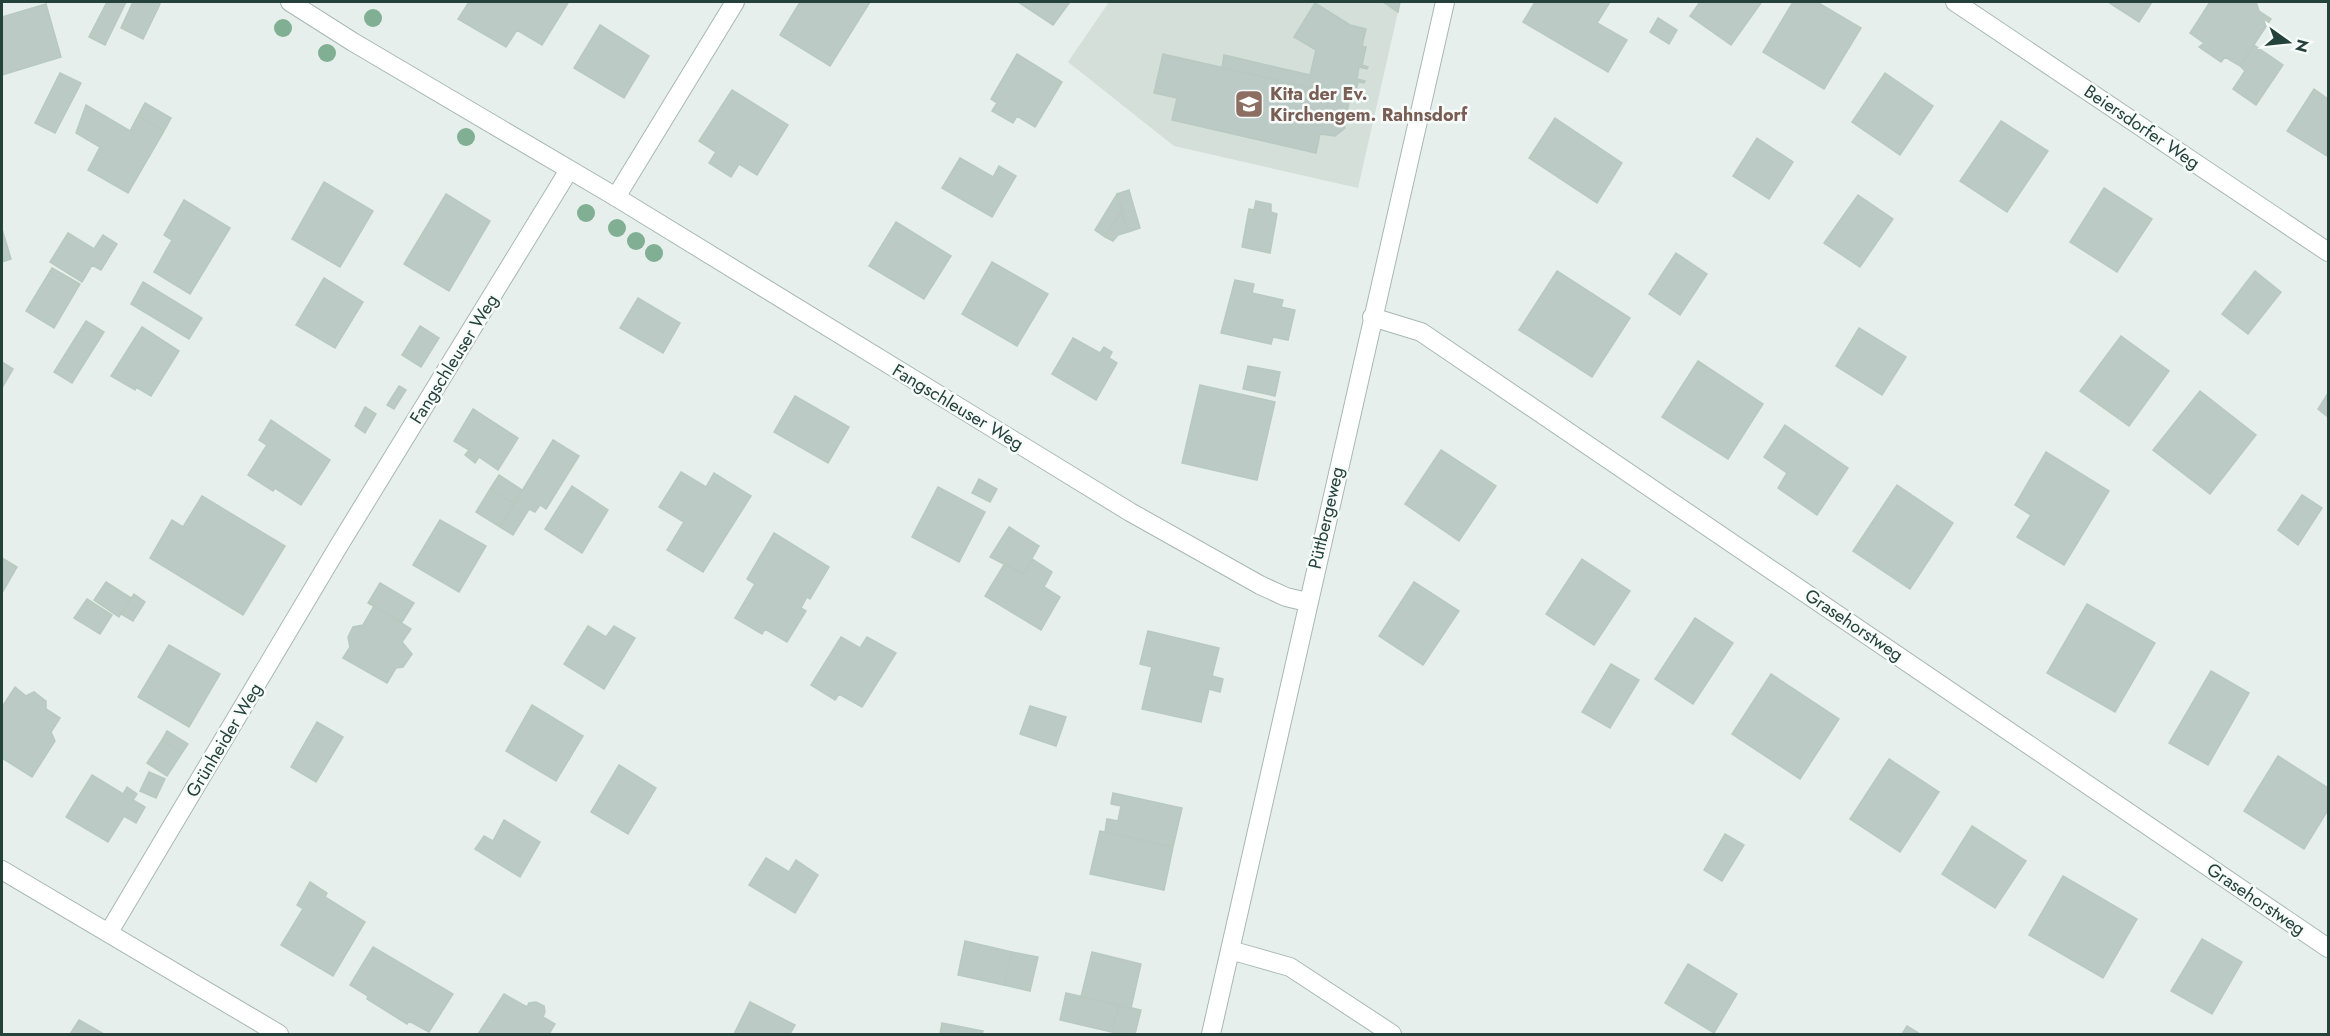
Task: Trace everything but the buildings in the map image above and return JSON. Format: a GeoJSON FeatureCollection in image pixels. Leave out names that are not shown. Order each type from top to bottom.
{"type":"FeatureCollection","features":[{"type":"Feature","properties":{"kind":"street","name":"Fangschleuser Weg"},"geometry":{"type":"LineString","coordinates":[[290,2],[1130,512],[1260,585],[1286,597],[1307,602]]}},
{"type":"Feature","properties":{"kind":"street"},"geometry":{"type":"LineString","coordinates":[[616,198],[735,2]]}},
{"type":"Feature","properties":{"kind":"street","name":"Püttbergeweg"},"geometry":{"type":"LineString","coordinates":[[1211,1035],[1307,602],[1445,2]]}},
{"type":"Feature","properties":{"kind":"street","name":"Beiersdorfer Weg"},"geometry":{"type":"LineString","coordinates":[[1955,2],[2328,252]]}},
{"type":"Feature","properties":{"kind":"street","name":"Fangschleuser Weg"},"geometry":{"type":"LineString","coordinates":[[338,547],[570,170]]}},
{"type":"Feature","properties":{"kind":"street","name":"Grasehorstweg"},"geometry":{"type":"LineString","coordinates":[[1372,317],[1421,332],[2328,948]]}},
{"type":"Feature","properties":{"kind":"street","name":"Grünheider Weg"},"geometry":{"type":"LineString","coordinates":[[109,933],[338,547]]}},
{"type":"Feature","properties":{"kind":"street"},"geometry":{"type":"LineString","coordinates":[[2,870],[279,1035]]}},
{"type":"Feature","properties":{"kind":"street"},"geometry":{"type":"LineString","coordinates":[[1230,950],[1290,967],[1392,1035]]}},
{"type":"Feature","properties":{"kind":"shaded area","name":"Kita der Ev. Kirchengem. Rahnsdorf"},"geometry":{"type":"Polygon","coordinates":[[[1109,2],[1383,2],[1398,12],[1358,188],[1174,146],[1068,62],[1109,2]]]}},
{"type":"Feature","properties":{"kind":"place","name":"Kita der Ev. Kirchengem. Rahnsdorf"},"geometry":{"type":"Point","coordinates":[1249,104]}}]}
